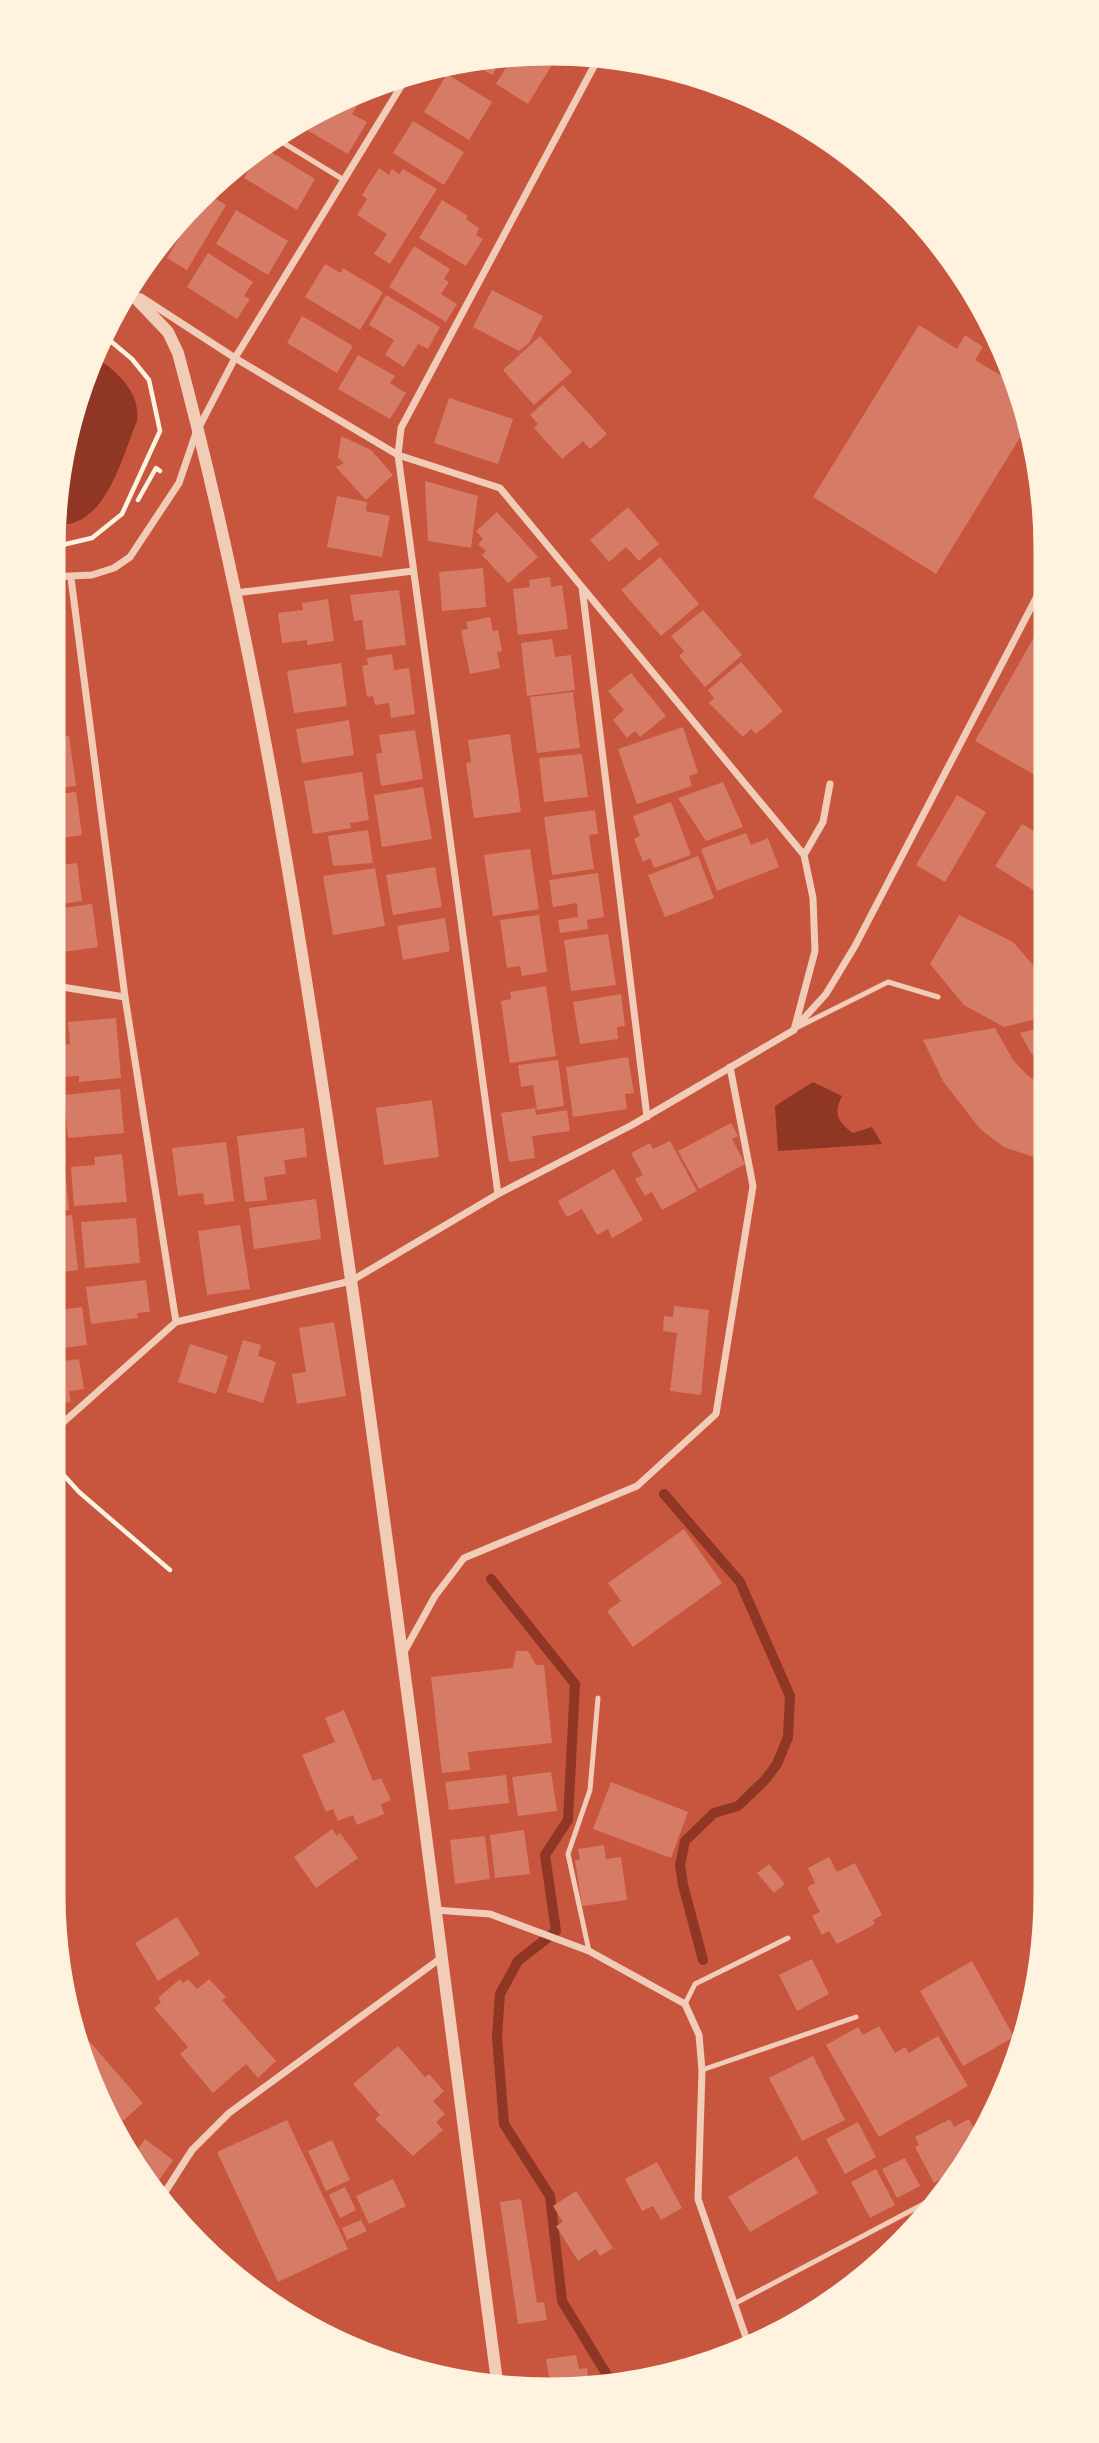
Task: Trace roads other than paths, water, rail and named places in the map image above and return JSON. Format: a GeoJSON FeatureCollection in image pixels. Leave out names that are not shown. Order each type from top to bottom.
{"type":"FeatureCollection","features":[{"type":"Feature","properties":{"kind":"street"},"geometry":{"type":"LineString","coordinates":[[498,1194],[398,455],[401,428],[595,63]]}},
{"type":"Feature","properties":{"kind":"street"},"geometry":{"type":"LineString","coordinates":[[61,578],[71,578],[114,568],[130,557],[179,483],[196,433],[235,359],[402,84]]}},
{"type":"Feature","properties":{"kind":"street"},"geometry":{"type":"LineString","coordinates":[[134,293],[235,359],[398,455],[500,488],[804,855],[813,898],[815,951],[794,1030]]}},
{"type":"Feature","properties":{"kind":"street"},"geometry":{"type":"LineString","coordinates":[[133,295],[168,332],[178,354],[235,593],[301,937],[403,1652],[497,2379]]}},
{"type":"Feature","properties":{"kind":"street"},"geometry":{"type":"LineString","coordinates":[[235,593],[413,571]]}},
{"type":"Feature","properties":{"kind":"street"},"geometry":{"type":"LineString","coordinates":[[71,578],[125,997],[176,1322]]}},
{"type":"Feature","properties":{"kind":"street"},"geometry":{"type":"LineString","coordinates":[[582,586],[646,1117]]}},
{"type":"Feature","properties":{"kind":"street"},"geometry":{"type":"LineString","coordinates":[[61,1424],[176,1322],[351,1281],[498,1194],[646,1117],[794,1030],[826,994],[855,946],[1038,594]]}},
{"type":"Feature","properties":{"kind":"street"},"geometry":{"type":"LineString","coordinates":[[804,855],[823,822],[830,784]]}},
{"type":"Feature","properties":{"kind":"street"},"geometry":{"type":"LineString","coordinates":[[61,987],[125,997]]}},
{"type":"Feature","properties":{"kind":"street"},"geometry":{"type":"LineString","coordinates":[[403,1652],[435,1596],[464,1558],[637,1486],[716,1415],[753,1186],[730,1067]]}},
{"type":"Feature","properties":{"kind":"street"},"geometry":{"type":"LineString","coordinates":[[435,1910],[490,1914],[589,1951],[685,2004],[699,2035],[702,2070],[698,2199],[746,2340]]}},
{"type":"Feature","properties":{"kind":"street"},"geometry":{"type":"LineString","coordinates":[[164,2194],[192,2150],[229,2113],[441,1958]]}},
{"type":"Feature","properties":{"kind":"lane"},"geometry":{"type":"LineString","coordinates":[[281,142],[344,180]]}},
{"type":"Feature","properties":{"kind":"lane"},"geometry":{"type":"LineString","coordinates":[[794,1030],[888,982],[938,997]]}},
{"type":"Feature","properties":{"kind":"lane"},"geometry":{"type":"LineString","coordinates":[[589,1951],[568,1854],[590,1790],[598,1698]]}},
{"type":"Feature","properties":{"kind":"lane"},"geometry":{"type":"LineString","coordinates":[[685,2004],[695,1984],[789,1938]]}},
{"type":"Feature","properties":{"kind":"lane"},"geometry":{"type":"LineString","coordinates":[[702,2070],[856,2017]]}},
{"type":"Feature","properties":{"kind":"lane"},"geometry":{"type":"LineString","coordinates":[[734,2304],[928,2201]]}},
{"type":"Feature","properties":{"kind":"waterway"},"geometry":{"type":"LineString","coordinates":[[664,1494],[740,1582],[790,1696],[788,1737],[777,1764],[738,1806],[714,1813],[685,1841],[680,1865],[683,1885],[703,1960]]}},
{"type":"Feature","properties":{"kind":"waterway"},"geometry":{"type":"LineString","coordinates":[[491,1579],[575,1684],[568,1820],[545,1855],[556,1931],[518,1961],[500,1994],[497,2037],[504,2124],[550,2196],[562,2301],[609,2378]]}}]}
